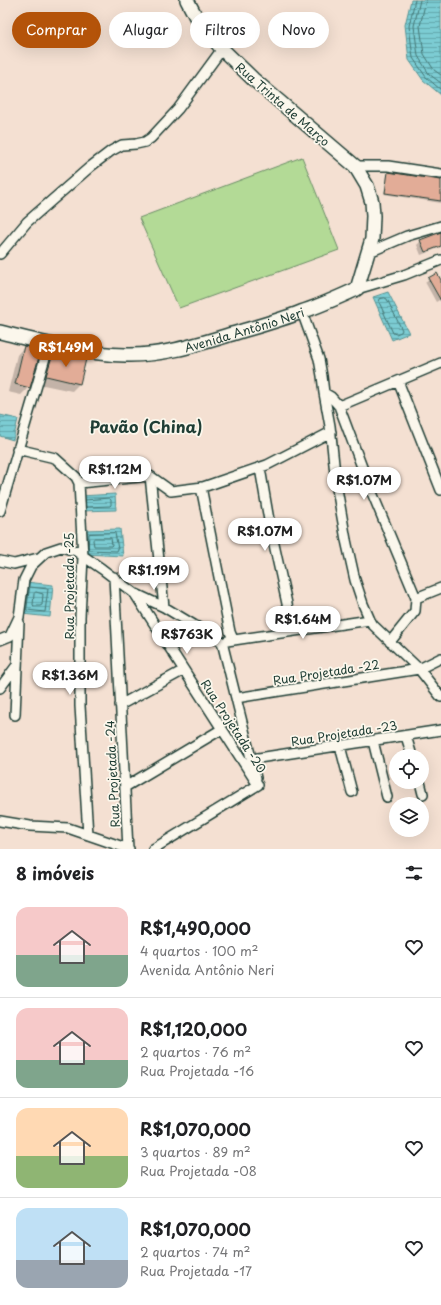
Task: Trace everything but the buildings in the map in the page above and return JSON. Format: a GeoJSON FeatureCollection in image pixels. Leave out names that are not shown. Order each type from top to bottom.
{"type":"FeatureCollection","features":[{"type":"Feature","properties":{"kind":"street","name":"Rua Trinta de Março"},"geometry":{"type":"LineString","coordinates":[[187,0],[197,18],[222,50],[253,79],[355,166]]}},
{"type":"Feature","properties":{"kind":"street"},"geometry":{"type":"LineString","coordinates":[[0,254],[27,222],[111,150],[122,145],[145,142],[151,138],[178,109],[222,50]]}},
{"type":"Feature","properties":{"kind":"street"},"geometry":{"type":"LineString","coordinates":[[355,166],[388,166],[441,174]]}},
{"type":"Feature","properties":{"kind":"street"},"geometry":{"type":"LineString","coordinates":[[355,166],[367,186],[372,202],[373,216],[372,240],[357,289]]}},
{"type":"Feature","properties":{"kind":"street"},"geometry":{"type":"LineString","coordinates":[[367,253],[407,236],[441,226]]}},
{"type":"Feature","properties":{"kind":"street"},"geometry":{"type":"LineString","coordinates":[[357,289],[404,275],[441,260]]}},
{"type":"Feature","properties":{"kind":"street","name":"Avenida Antônio Neri"},"geometry":{"type":"LineString","coordinates":[[0,332],[48,344],[94,352],[124,355],[151,355],[193,346],[302,312],[357,289]]}},
{"type":"Feature","properties":{"kind":"street"},"geometry":{"type":"LineString","coordinates":[[302,312],[319,359],[331,432],[336,483],[346,540],[363,604],[370,620],[390,642],[419,669],[441,697]]}},
{"type":"Feature","properties":{"kind":"street"},"geometry":{"type":"LineString","coordinates":[[0,511],[5,477],[17,449],[48,344]]}},
{"type":"Feature","properties":{"kind":"street"},"geometry":{"type":"LineString","coordinates":[[339,406],[441,363]]}},
{"type":"Feature","properties":{"kind":"street"},"geometry":{"type":"LineString","coordinates":[[398,381],[441,490]]}},
{"type":"Feature","properties":{"kind":"street"},"geometry":{"type":"LineString","coordinates":[[324,393],[331,397],[339,406],[368,483],[416,598],[415,611],[390,642]]}},
{"type":"Feature","properties":{"kind":"street"},"geometry":{"type":"LineString","coordinates":[[17,449],[55,458],[76,477],[79,483],[150,476],[171,491],[201,487],[260,468],[331,432]]}},
{"type":"Feature","properties":{"kind":"street"},"geometry":{"type":"LineString","coordinates":[[260,468],[270,526],[293,631]]}},
{"type":"Feature","properties":{"kind":"street"},"geometry":{"type":"LineString","coordinates":[[150,476],[164,607]]}},
{"type":"Feature","properties":{"kind":"street","name":"Rua Projetada -25"},"geometry":{"type":"LineString","coordinates":[[79,483],[83,557],[80,617],[80,706],[88,835]]}},
{"type":"Feature","properties":{"kind":"street"},"geometry":{"type":"LineString","coordinates":[[201,487],[228,625],[233,639]]}},
{"type":"Feature","properties":{"kind":"street","name":"Rua Projetada -20"},"geometry":{"type":"LineString","coordinates":[[38,558],[46,552],[61,547],[76,551],[114,577],[135,594],[258,785]]}},
{"type":"Feature","properties":{"kind":"street"},"geometry":{"type":"LineString","coordinates":[[0,562],[14,564],[38,558]]}},
{"type":"Feature","properties":{"kind":"street"},"geometry":{"type":"LineString","coordinates":[[15,715],[19,617],[24,580],[31,566],[38,558]]}},
{"type":"Feature","properties":{"kind":"street","name":"Rua Projetada -24"},"geometry":{"type":"LineString","coordinates":[[114,577],[128,849]]}},
{"type":"Feature","properties":{"kind":"street"},"geometry":{"type":"LineString","coordinates":[[416,598],[441,588]]}},
{"type":"Feature","properties":{"kind":"street"},"geometry":{"type":"LineString","coordinates":[[135,594],[164,607],[222,642],[233,639],[370,620]]}},
{"type":"Feature","properties":{"kind":"street"},"geometry":{"type":"LineString","coordinates":[[0,640],[10,636],[19,617]]}},
{"type":"Feature","properties":{"kind":"street","name":"Rua Projetada -20"},"geometry":{"type":"LineString","coordinates":[[222,642],[258,785]]}},
{"type":"Feature","properties":{"kind":"street","name":"Rua Projetada -22"},"geometry":{"type":"LineString","coordinates":[[236,698],[419,669],[441,658]]}},
{"type":"Feature","properties":{"kind":"street"},"geometry":{"type":"LineString","coordinates":[[0,688],[17,665]]}},
{"type":"Feature","properties":{"kind":"street"},"geometry":{"type":"LineString","coordinates":[[120,705],[184,670]]}},
{"type":"Feature","properties":{"kind":"street"},"geometry":{"type":"LineString","coordinates":[[124,787],[222,729]]}},
{"type":"Feature","properties":{"kind":"street","name":"Rua Projetada -23"},"geometry":{"type":"LineString","coordinates":[[252,759],[441,730]]}},
{"type":"Feature","properties":{"kind":"street"},"geometry":{"type":"LineString","coordinates":[[406,736],[410,749]]}},
{"type":"Feature","properties":{"kind":"street"},"geometry":{"type":"LineString","coordinates":[[373,741],[387,797]]}},
{"type":"Feature","properties":{"kind":"street"},"geometry":{"type":"LineString","coordinates":[[340,746],[352,792]]}},
{"type":"Feature","properties":{"kind":"street"},"geometry":{"type":"LineString","coordinates":[[153,849],[258,785]]}},
{"type":"Feature","properties":{"kind":"street"},"geometry":{"type":"LineString","coordinates":[[422,789],[423,794]]}},
{"type":"Feature","properties":{"kind":"street"},"geometry":{"type":"LineString","coordinates":[[0,821],[30,826],[68,828],[128,849]]}},
{"type":"Feature","properties":{"kind":"green space"},"geometry":{"type":"Polygon","coordinates":[[[302,157],[339,250],[179,308],[139,218],[302,157]]]}},
{"type":"Feature","properties":{"kind":"water"},"geometry":{"type":"Polygon","coordinates":[[[411,0],[441,0],[441,95],[423,80],[409,60],[405,25],[411,0]]]}},
{"type":"Feature","properties":{"kind":"water"},"geometry":{"type":"Polygon","coordinates":[[[388,292],[409,333],[392,340],[373,297],[388,292]]]}},
{"type":"Feature","properties":{"kind":"water"},"geometry":{"type":"Polygon","coordinates":[[[0,415],[18,419],[13,440],[0,436],[0,415]]]}},
{"type":"Feature","properties":{"kind":"water"},"geometry":{"type":"Polygon","coordinates":[[[115,494],[116,510],[81,511],[80,496],[115,494]]]}},
{"type":"Feature","properties":{"kind":"water"},"geometry":{"type":"Polygon","coordinates":[[[120,529],[123,556],[84,554],[83,530],[120,529]]]}},
{"type":"Feature","properties":{"kind":"water"},"geometry":{"type":"Polygon","coordinates":[[[26,582],[53,585],[50,617],[22,614],[26,582]]]}},
{"type":"Feature","properties":{"kind":"district","name":"Pavão (China)"},"geometry":{"type":"Point","coordinates":[146,426]}}]}
